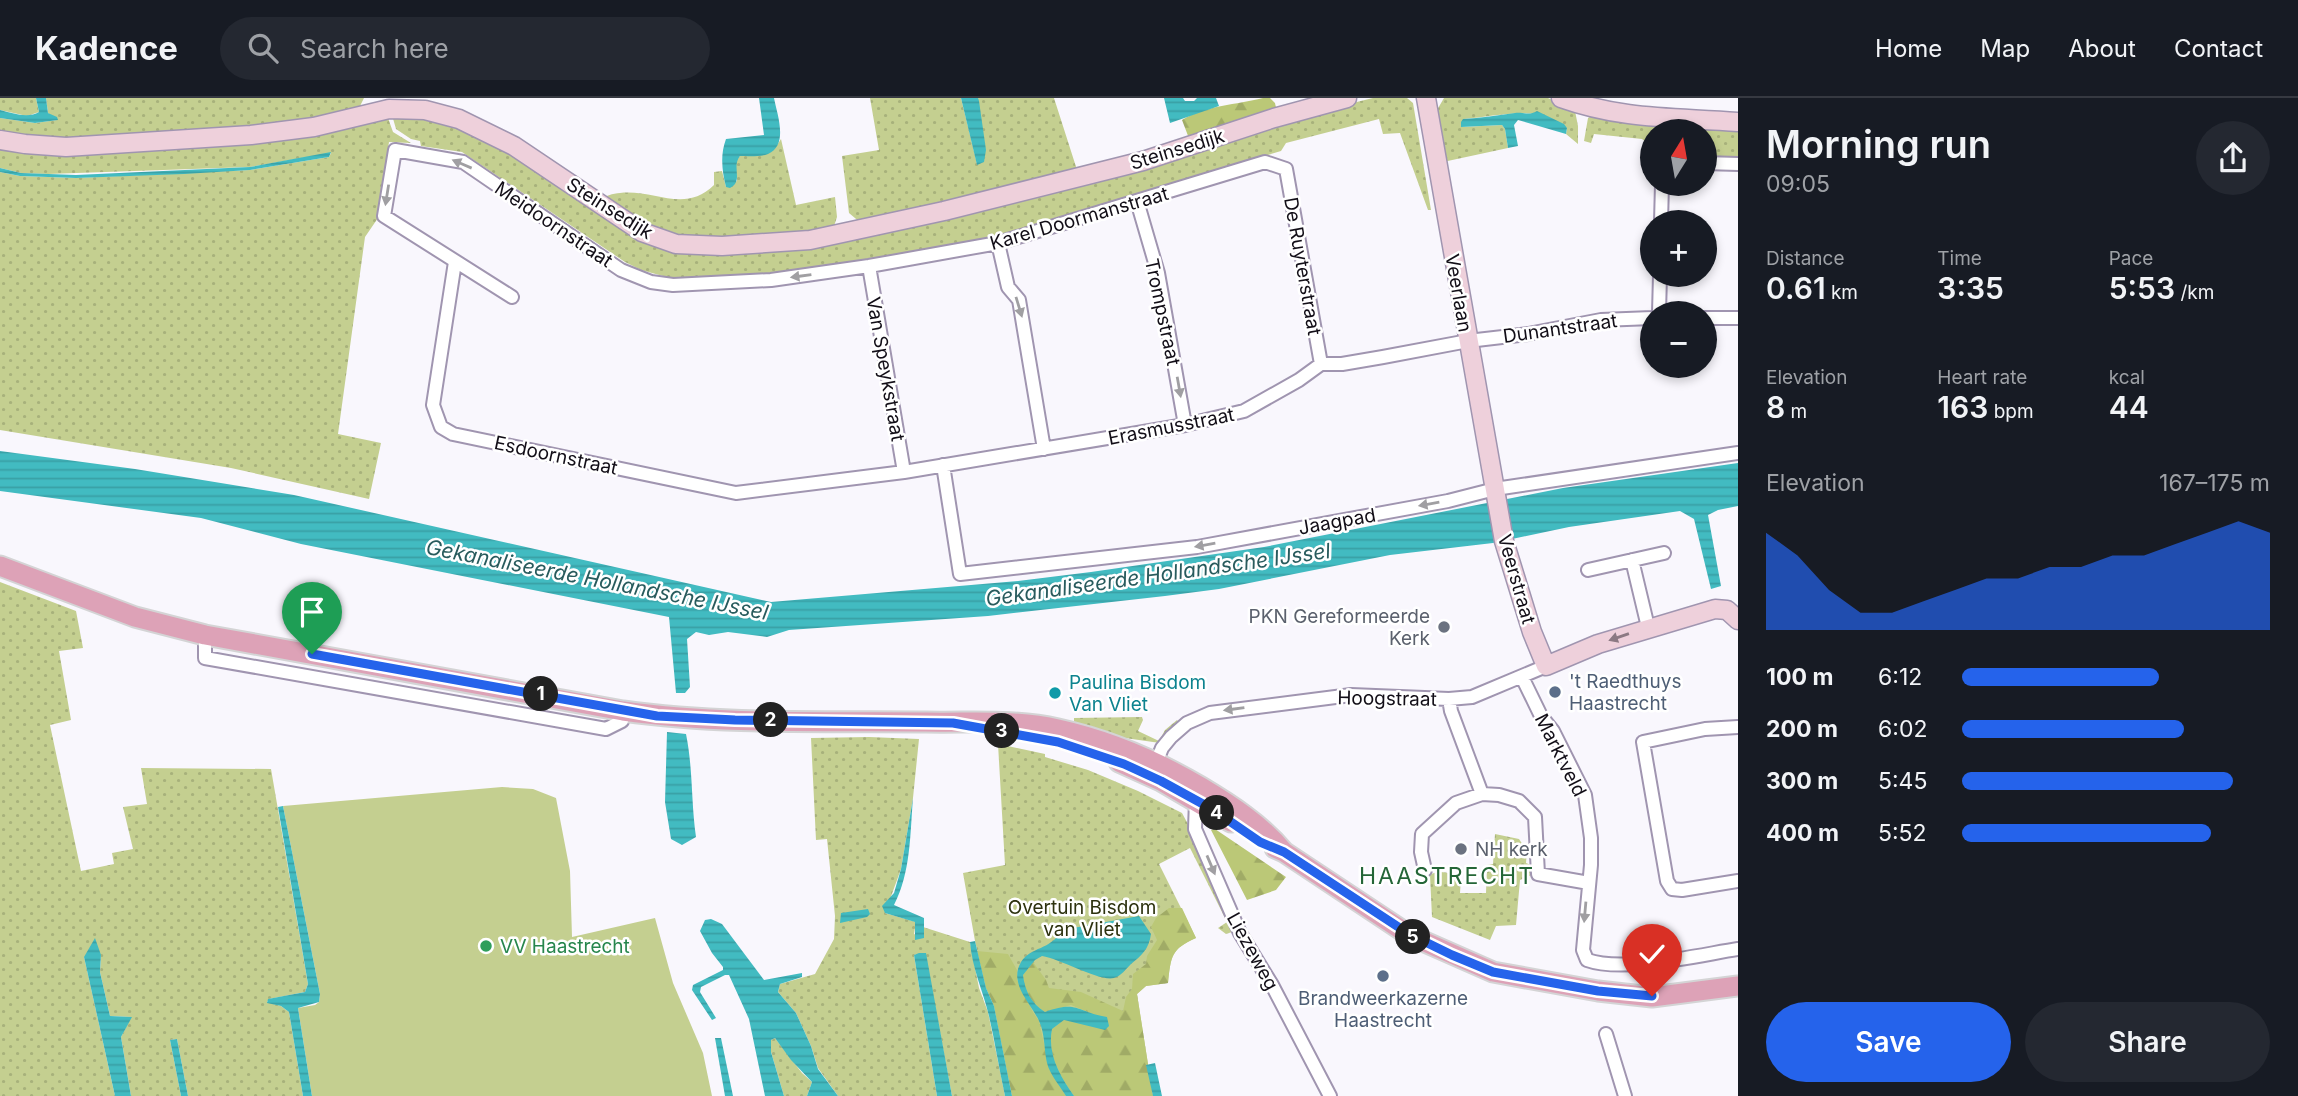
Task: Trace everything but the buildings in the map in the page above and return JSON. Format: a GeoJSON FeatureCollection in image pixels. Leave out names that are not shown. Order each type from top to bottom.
{"type":"FeatureCollection","features":[{"type":"Feature","properties":{"kind":"main road"},"geometry":{"type":"LineString","coordinates":[[0,566],[46,586],[135,617],[205,635],[623,711],[657,716],[735,720],[953,723],[1058,742],[1124,764],[1159,772],[1219,798],[1269,833],[1284,852]]}},
{"type":"Feature","properties":{"kind":"main road"},"geometry":{"type":"LineString","coordinates":[[1159,772],[1260,842],[1284,852],[1409,934],[1493,972],[1598,991],[1652,996],[1738,986]]}},
{"type":"Feature","properties":{"kind":"street","name":"Steinsedijk"},"geometry":{"type":"LineString","coordinates":[[0,140],[66,147],[251,135],[314,127],[389,109],[425,110],[459,119],[514,146],[642,232],[677,244],[722,246],[810,240],[944,211],[1130,164],[1274,118],[1347,98]]}},
{"type":"Feature","properties":{"kind":"street","name":"Veerlaan"},"geometry":{"type":"LineString","coordinates":[[1426,98],[1496,494]]}},
{"type":"Feature","properties":{"kind":"street"},"geometry":{"type":"LineString","coordinates":[[1561,98],[1611,113],[1738,122]]}},
{"type":"Feature","properties":{"kind":"street","name":"Meidoornstraat"},"geometry":{"type":"LineString","coordinates":[[455,262],[384,216],[395,150],[463,162],[621,270],[651,282],[673,285],[727,284],[869,266]]}},
{"type":"Feature","properties":{"kind":"street","name":"Karel Doormanstraat"},"geometry":{"type":"LineString","coordinates":[[869,266],[998,243],[1265,162],[1286,169]]}},
{"type":"Feature","properties":{"kind":"street"},"geometry":{"type":"LineString","coordinates":[[1717,163],[1738,164]]}},
{"type":"Feature","properties":{"kind":"street","name":"De Ruyterstraat"},"geometry":{"type":"LineString","coordinates":[[1286,169],[1321,364]]}},
{"type":"Feature","properties":{"kind":"street","name":"Trompstraat"},"geometry":{"type":"LineString","coordinates":[[1137,201],[1158,273],[1185,425]]}},
{"type":"Feature","properties":{"kind":"street"},"geometry":{"type":"LineString","coordinates":[[998,243],[1008,287],[1020,307],[1044,449]]}},
{"type":"Feature","properties":{"kind":"street"},"geometry":{"type":"LineString","coordinates":[[455,262],[512,296]]}},
{"type":"Feature","properties":{"kind":"street","name":"Esdoornstraat"},"geometry":{"type":"LineString","coordinates":[[455,262],[433,405],[441,427],[453,434],[736,492],[904,472]]}},
{"type":"Feature","properties":{"kind":"street","name":"Van Speykstraat"},"geometry":{"type":"LineString","coordinates":[[869,266],[904,472]]}},
{"type":"Feature","properties":{"kind":"street","name":"Dunantstraat"},"geometry":{"type":"LineString","coordinates":[[1468,341],[1528,334],[1601,320],[1640,318]]}},
{"type":"Feature","properties":{"kind":"street"},"geometry":{"type":"LineString","coordinates":[[1717,318],[1738,318]]}},
{"type":"Feature","properties":{"kind":"street"},"geometry":{"type":"LineString","coordinates":[[1321,364],[1383,358],[1468,341]]}},
{"type":"Feature","properties":{"kind":"street","name":"Erasmusstraat"},"geometry":{"type":"LineString","coordinates":[[904,472],[1185,425],[1244,411],[1299,380],[1321,364]]}},
{"type":"Feature","properties":{"kind":"street","name":"Jaagpad"},"geometry":{"type":"LineString","coordinates":[[943,465],[960,575],[1197,547],[1448,501],[1738,453]]}},
{"type":"Feature","properties":{"kind":"street","name":"Veerstraat"},"geometry":{"type":"LineString","coordinates":[[1496,494],[1504,541],[1532,632],[1546,666]]}},
{"type":"Feature","properties":{"kind":"street"},"geometry":{"type":"LineString","coordinates":[[1588,570],[1664,553]]}},
{"type":"Feature","properties":{"kind":"street"},"geometry":{"type":"LineString","coordinates":[[1632,560],[1648,627]]}},
{"type":"Feature","properties":{"kind":"street","name":"Hoogstraat"},"geometry":{"type":"LineString","coordinates":[[1159,772],[1162,748],[1180,729],[1196,718],[1210,713],[1351,695],[1449,699],[1472,697],[1598,644],[1648,627],[1715,609],[1736,613]]}},
{"type":"Feature","properties":{"kind":"street","name":"Marktveld"},"geometry":{"type":"LineString","coordinates":[[1522,677],[1585,795],[1591,838],[1583,950],[1587,960],[1598,964],[1633,964],[1738,948]]}},
{"type":"Feature","properties":{"kind":"street"},"geometry":{"type":"LineString","coordinates":[[1449,699],[1482,794]]}},
{"type":"Feature","properties":{"kind":"street"},"geometry":{"type":"LineString","coordinates":[[1738,727],[1705,729],[1643,742],[1667,881],[1672,889],[1682,890],[1738,881]]}},
{"type":"Feature","properties":{"kind":"street"},"geometry":{"type":"LineString","coordinates":[[1425,870],[1421,852],[1422,834],[1456,803],[1482,794],[1499,795],[1519,801],[1535,817],[1538,874],[1589,883]]}},
{"type":"Feature","properties":{"kind":"street","name":"Liezeweg"},"geometry":{"type":"LineString","coordinates":[[1196,800],[1195,829],[1240,933],[1272,985],[1330,1096]]}},
{"type":"Feature","properties":{"kind":"street"},"geometry":{"type":"LineString","coordinates":[[1606,1034],[1625,1096]]}},
{"type":"Feature","properties":{"kind":"green space"},"geometry":{"type":"Polygon","coordinates":[[[0,98],[36,98],[39,112],[27,116],[0,110],[0,98]]]}},
{"type":"Feature","properties":{"kind":"green space"},"geometry":{"type":"Polygon","coordinates":[[[46,98],[364,98],[359,108],[312,123],[83,141],[0,134],[0,118],[35,123],[57,120],[48,113],[46,98]]]}},
{"type":"Feature","properties":{"kind":"green space"},"geometry":{"type":"Polygon","coordinates":[[[870,98],[961,98],[977,164],[978,98],[1054,98],[1078,173],[862,224],[849,213],[842,156],[879,150],[870,98]]]}},
{"type":"Feature","properties":{"kind":"green space"},"geometry":{"type":"Polygon","coordinates":[[[1270,98],[1275,103],[1277,113],[1190,141],[1182,120],[1211,108],[1270,98]]]}},
{"type":"Feature","properties":{"kind":"green space"},"geometry":{"type":"Polygon","coordinates":[[[1373,98],[1407,98],[1413,103],[1431,210],[1428,210],[1400,133],[1383,134],[1379,119],[1286,143],[1281,151],[1000,236],[767,277],[674,279],[641,270],[625,262],[462,152],[421,146],[420,141],[411,139],[396,129],[392,115],[410,114],[481,133],[641,236],[764,247],[1373,98]]]}},
{"type":"Feature","properties":{"kind":"green space"},"geometry":{"type":"Polygon","coordinates":[[[1444,98],[1548,98],[1575,111],[1578,144],[1566,134],[1567,128],[1542,115],[1513,114],[1464,119],[1461,127],[1502,125],[1508,148],[1443,162],[1437,110],[1444,98]]]}},
{"type":"Feature","properties":{"kind":"green space"},"geometry":{"type":"Polygon","coordinates":[[[1593,115],[1646,119],[1640,119],[1640,139],[1594,134],[1591,143],[1584,141],[1588,118],[1593,115]]]}},
{"type":"Feature","properties":{"kind":"green space"},"geometry":{"type":"Polygon","coordinates":[[[388,118],[393,132],[411,143],[389,142],[378,218],[365,237],[338,434],[381,443],[369,499],[231,468],[0,430],[0,172],[20,176],[76,178],[250,170],[329,157],[331,153],[250,167],[48,174],[21,173],[0,168],[0,144],[388,118]]]}},
{"type":"Feature","properties":{"kind":"green space"},"geometry":{"type":"Polygon","coordinates":[[[1717,124],[1738,126],[1738,156],[1717,156],[1717,124]]]}},
{"type":"Feature","properties":{"kind":"green space"},"geometry":{"type":"Polygon","coordinates":[[[781,139],[796,205],[835,197],[837,217],[833,229],[721,241],[662,234],[598,199],[633,193],[692,198],[703,194],[714,185],[714,172],[722,171],[726,187],[737,181],[736,165],[740,156],[759,155],[773,150],[781,139]]]}},
{"type":"Feature","properties":{"kind":"green space"},"geometry":{"type":"Polygon","coordinates":[[[0,582],[76,611],[83,648],[59,651],[71,720],[50,725],[81,871],[114,864],[112,853],[133,849],[123,807],[147,804],[141,768],[271,769],[308,984],[305,992],[269,999],[267,1002],[281,1006],[289,1012],[303,1096],[188,1096],[177,1039],[170,1040],[181,1096],[131,1096],[121,1037],[131,1017],[110,1016],[100,972],[101,955],[84,957],[115,1096],[0,1096],[0,582]]]}},
{"type":"Feature","properties":{"kind":"green space"},"geometry":{"type":"Polygon","coordinates":[[[1142,717],[1138,731],[1159,741],[1165,730],[1177,720],[1179,723],[1160,743],[1125,738],[1074,722],[1074,718],[1142,717]]]}},
{"type":"Feature","properties":{"kind":"green space"},"geometry":{"type":"Polygon","coordinates":[[[811,738],[919,739],[913,798],[901,869],[885,913],[916,922],[914,934],[923,938],[923,927],[970,942],[1005,1096],[952,1096],[925,953],[914,955],[937,1096],[838,1096],[818,1068],[796,1013],[778,992],[780,984],[815,974],[834,939],[835,916],[827,839],[816,840],[811,738]]]}},
{"type":"Feature","properties":{"kind":"green space","name":"Overtuin Bisdom van Vliet"},"geometry":{"type":"Polygon","coordinates":[[[998,744],[1045,754],[1045,757],[1088,770],[1138,791],[1182,813],[1189,826],[1232,925],[1232,932],[1226,934],[1218,928],[1227,922],[1190,848],[1159,864],[1196,938],[1181,946],[1174,954],[1168,983],[1146,986],[1137,994],[1153,1096],[1012,1096],[994,1006],[986,988],[975,941],[963,873],[1005,865],[998,744]]]}},
{"type":"Feature","properties":{"kind":"green space","name":"VV Haastrecht"},"geometry":{"type":"Polygon","coordinates":[[[502,787],[533,789],[556,798],[570,871],[572,937],[655,918],[673,983],[703,1053],[712,1096],[312,1096],[298,1008],[315,1005],[319,1002],[320,994],[283,806],[502,787]]]}},
{"type":"Feature","properties":{"kind":"green space"},"geometry":{"type":"Polygon","coordinates":[[[1215,829],[1286,877],[1276,890],[1247,900],[1211,830],[1215,829]]]}},
{"type":"Feature","properties":{"kind":"green space"},"geometry":{"type":"Polygon","coordinates":[[[1495,834],[1519,839],[1527,851],[1526,863],[1531,865],[1532,875],[1520,880],[1516,925],[1496,926],[1490,940],[1432,917],[1430,875],[1441,872],[1461,879],[1460,893],[1486,893],[1487,865],[1493,864],[1495,834]]]}},
{"type":"Feature","properties":{"kind":"green space"},"geometry":{"type":"Polygon","coordinates":[[[1169,908],[1182,908],[1196,938],[1181,946],[1174,954],[1168,983],[1146,986],[1137,994],[1153,1096],[1074,1096],[1053,1056],[1052,1029],[1064,1020],[1081,1023],[1095,1015],[1071,1005],[1045,1012],[1030,996],[1023,975],[1033,962],[1049,988],[1081,992],[1123,1011],[1126,997],[1132,989],[1133,974],[1146,964],[1147,956],[1157,940],[1151,927],[1156,918],[1169,908]]]}},
{"type":"Feature","properties":{"kind":"green space"},"geometry":{"type":"Polygon","coordinates":[[[977,951],[1008,954],[1017,970],[1017,980],[1039,1021],[1050,1070],[1066,1096],[1012,1096],[994,1006],[986,988],[977,951]]]}},
{"type":"Feature","properties":{"kind":"green space"},"geometry":{"type":"Polygon","coordinates":[[[775,1038],[812,1082],[807,1096],[784,1096],[771,1052],[771,1040],[775,1038]]]}},
{"type":"Feature","properties":{"kind":"water"},"geometry":{"type":"Polygon","coordinates":[[[36,98],[46,98],[48,113],[58,120],[35,123],[0,118],[0,110],[25,115],[39,112],[36,98]]]}},
{"type":"Feature","properties":{"kind":"water"},"geometry":{"type":"Polygon","coordinates":[[[759,98],[774,98],[780,129],[778,144],[768,154],[740,156],[736,182],[730,188],[726,187],[722,163],[726,139],[764,135],[759,98]]]}},
{"type":"Feature","properties":{"kind":"water"},"geometry":{"type":"Polygon","coordinates":[[[961,98],[978,98],[979,101],[986,150],[984,162],[977,165],[961,98]]]}},
{"type":"Feature","properties":{"kind":"water"},"geometry":{"type":"Polygon","coordinates":[[[1164,98],[1194,101],[1197,98],[1216,98],[1219,106],[1170,123],[1164,98]]]}},
{"type":"Feature","properties":{"kind":"water"},"geometry":{"type":"Polygon","coordinates":[[[1537,111],[1564,124],[1567,128],[1566,134],[1518,120],[1514,125],[1518,146],[1508,148],[1502,125],[1461,127],[1463,119],[1529,114],[1537,111]]]}},
{"type":"Feature","properties":{"kind":"water"},"geometry":{"type":"Polygon","coordinates":[[[331,152],[329,157],[250,170],[184,174],[76,178],[20,176],[0,172],[0,168],[21,173],[76,175],[250,167],[331,152]]]}},
{"type":"Feature","properties":{"kind":"water","name":"Gekanaliseerde Hollandsche IJssel"},"geometry":{"type":"Polygon","coordinates":[[[0,451],[135,469],[294,495],[771,602],[1018,581],[1091,572],[1264,547],[1563,488],[1738,463],[1738,506],[1708,515],[1721,586],[1711,589],[1694,519],[1680,511],[1569,527],[1493,543],[1390,555],[1219,589],[1165,596],[988,616],[789,630],[767,637],[728,632],[709,635],[696,632],[687,639],[690,687],[685,693],[676,693],[669,617],[301,544],[201,518],[0,491],[0,451]]]}},
{"type":"Feature","properties":{"kind":"water"},"geometry":{"type":"Polygon","coordinates":[[[667,732],[686,734],[688,747],[696,837],[682,845],[671,839],[665,802],[667,732]]]}},
{"type":"Feature","properties":{"kind":"water"},"geometry":{"type":"Polygon","coordinates":[[[913,798],[907,866],[894,905],[924,918],[924,938],[915,940],[915,922],[885,913],[882,906],[894,893],[901,869],[913,798]]]}},
{"type":"Feature","properties":{"kind":"water"},"geometry":{"type":"Polygon","coordinates":[[[283,806],[320,994],[319,1002],[298,1008],[312,1096],[303,1096],[289,1012],[281,1006],[267,1003],[268,999],[305,992],[308,984],[278,807],[283,806]]]}},
{"type":"Feature","properties":{"kind":"water"},"geometry":{"type":"Polygon","coordinates":[[[868,909],[870,914],[867,917],[840,923],[841,913],[868,909]]]}},
{"type":"Feature","properties":{"kind":"water"},"geometry":{"type":"Polygon","coordinates":[[[1139,916],[1151,934],[1149,944],[1142,955],[1117,977],[1100,977],[1042,956],[1035,960],[1023,975],[1030,996],[1045,1012],[1071,1007],[1107,1017],[1109,1026],[1105,1030],[1064,1020],[1052,1029],[1053,1056],[1074,1096],[1066,1096],[1048,1067],[1041,1026],[1019,986],[1017,978],[1021,962],[1030,953],[1052,942],[1062,930],[1139,916]]]}},
{"type":"Feature","properties":{"kind":"water"},"geometry":{"type":"Polygon","coordinates":[[[711,919],[722,924],[764,980],[802,973],[802,977],[780,984],[778,992],[796,1013],[818,1069],[838,1096],[807,1096],[812,1082],[775,1038],[771,1040],[771,1052],[784,1096],[765,1096],[749,1019],[729,975],[701,987],[700,992],[716,1018],[712,1020],[692,990],[693,985],[723,970],[700,931],[705,920],[711,919]]]}},
{"type":"Feature","properties":{"kind":"water"},"geometry":{"type":"Polygon","coordinates":[[[95,938],[101,955],[100,972],[110,1016],[132,1017],[121,1037],[131,1096],[115,1096],[84,957],[95,938]]]}},
{"type":"Feature","properties":{"kind":"water"},"geometry":{"type":"Polygon","coordinates":[[[975,941],[986,988],[994,1006],[1012,1096],[1005,1096],[989,1016],[971,952],[970,942],[975,941]]]}},
{"type":"Feature","properties":{"kind":"water"},"geometry":{"type":"Polygon","coordinates":[[[926,953],[952,1096],[937,1096],[914,955],[926,953]]]}},
{"type":"Feature","properties":{"kind":"water"},"geometry":{"type":"Polygon","coordinates":[[[715,1038],[721,1038],[733,1096],[725,1096],[715,1038]]]}},
{"type":"Feature","properties":{"kind":"water"},"geometry":{"type":"Polygon","coordinates":[[[177,1039],[188,1096],[181,1096],[170,1040],[177,1039]]]}},
{"type":"Feature","properties":{"kind":"water"},"geometry":{"type":"Polygon","coordinates":[[[1155,1063],[1162,1096],[1153,1096],[1146,1065],[1155,1063]]]}},
{"type":"Feature","properties":{"kind":"place","name":"PKN Gereformeerde Kerk"},"geometry":{"type":"Point","coordinates":[1444,627]}},
{"type":"Feature","properties":{"kind":"place","name":"'t Raedthuys Haastrecht"},"geometry":{"type":"Point","coordinates":[1555,692]}},
{"type":"Feature","properties":{"kind":"place","name":"Paulina Bisdom Van Vliet"},"geometry":{"type":"Point","coordinates":[1055,693]}},
{"type":"Feature","properties":{"kind":"place","name":"NH kerk"},"geometry":{"type":"Point","coordinates":[1461,849]}},
{"type":"Feature","properties":{"kind":"place","name":"VV Haastrecht"},"geometry":{"type":"Point","coordinates":[486,946]}},
{"type":"Feature","properties":{"kind":"place","name":"Brandweerkazerne Haastrecht"},"geometry":{"type":"Point","coordinates":[1383,976]}},
{"type":"Feature","properties":{"kind":"district","name":"HAASTRECHT"},"geometry":{"type":"Point","coordinates":[1447,876]}},
{"type":"Feature","properties":{"kind":"route"},"geometry":{"type":"LineString","coordinates":[[312,654],[657,716],[735,720],[953,723],[1058,742],[1124,764],[1161,781],[1212,809],[1260,842],[1284,852],[1341,892],[1409,934],[1452,955],[1493,972],[1598,991],[1652,996]]}}]}
